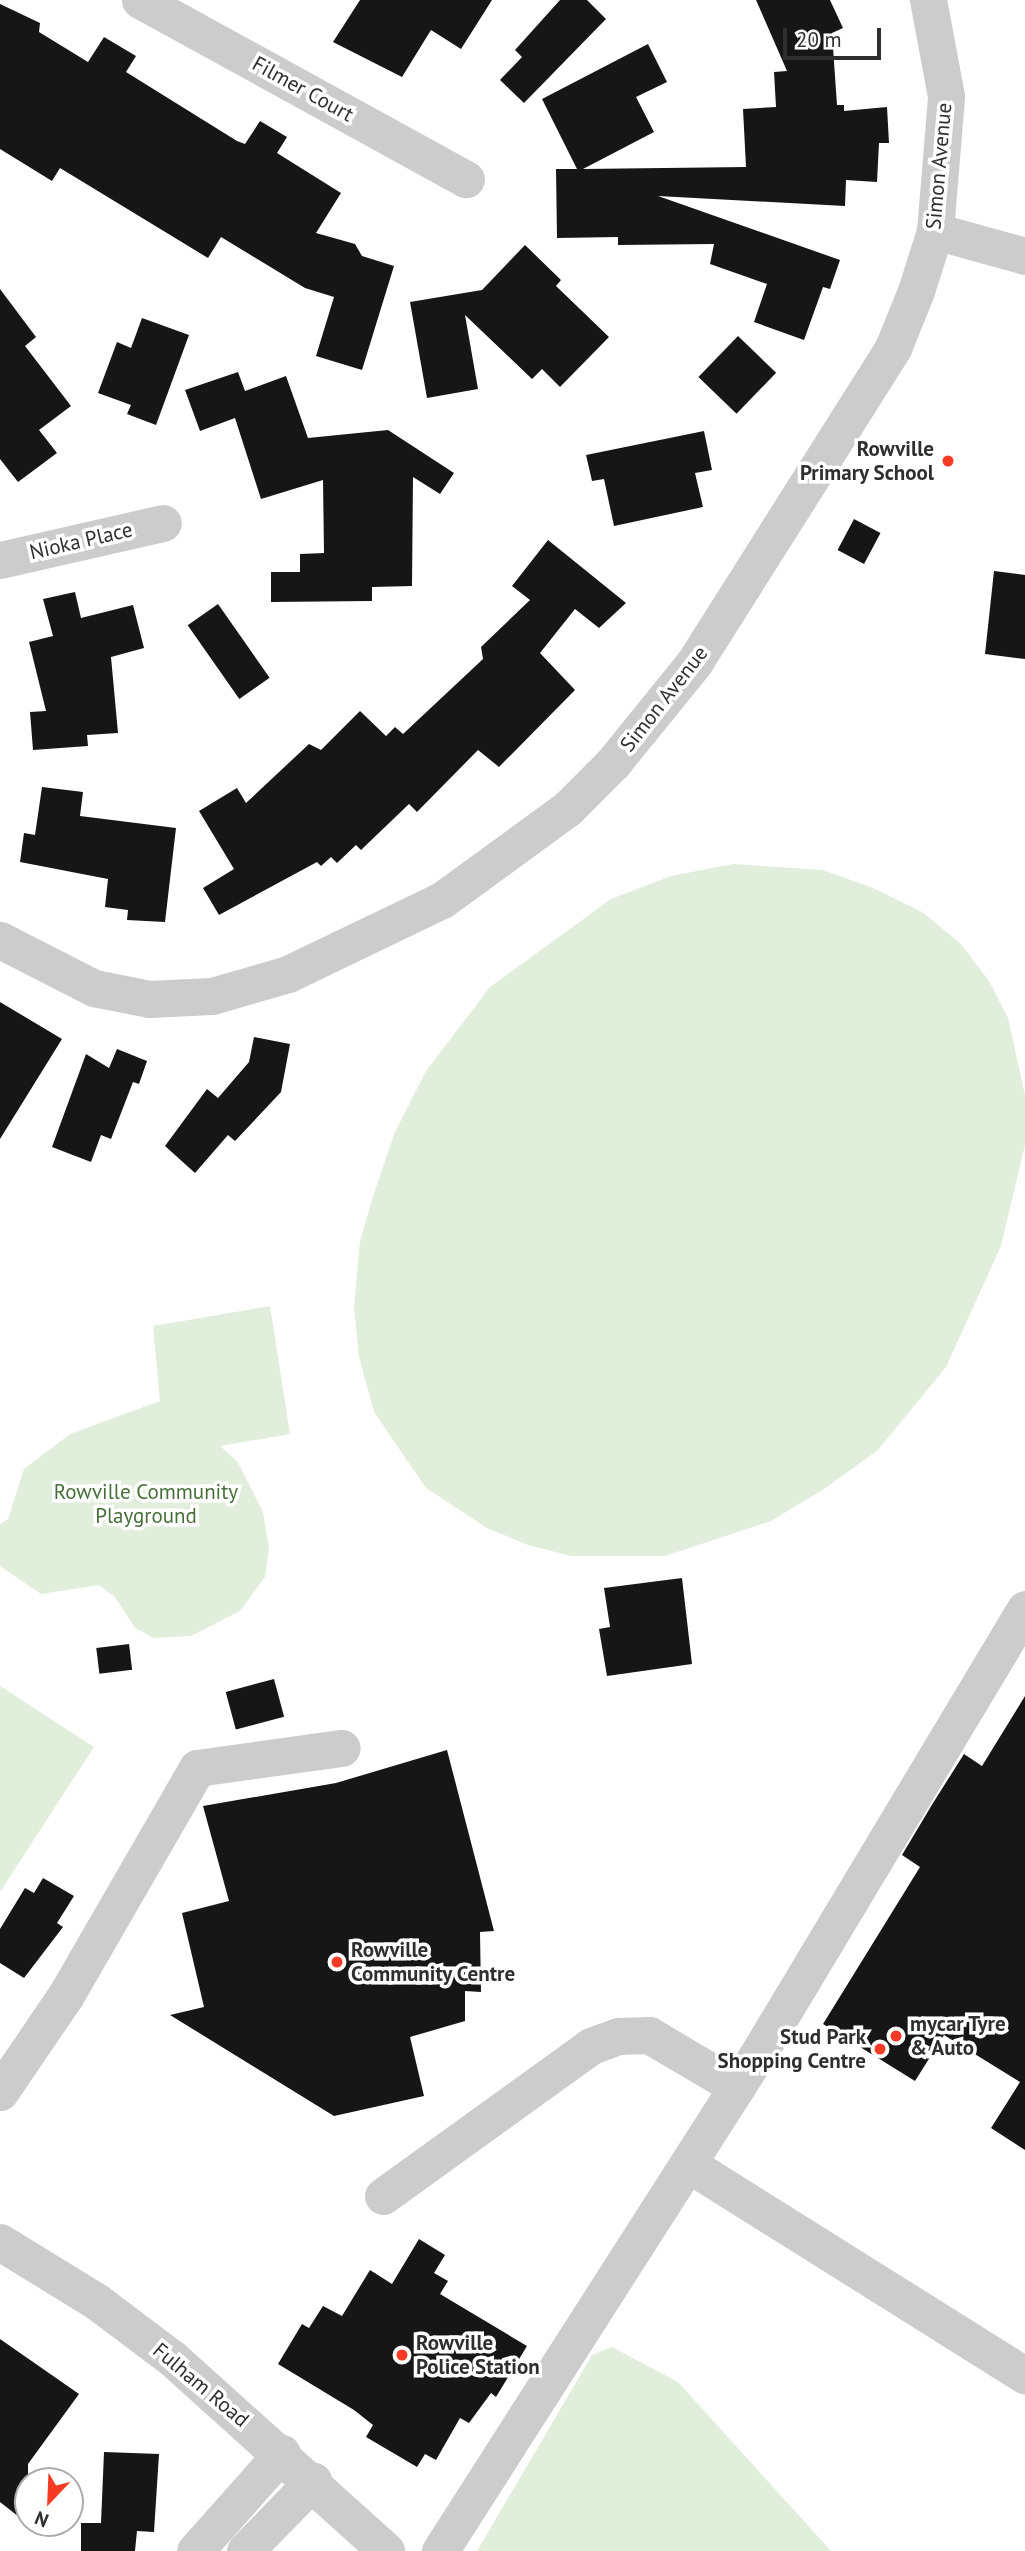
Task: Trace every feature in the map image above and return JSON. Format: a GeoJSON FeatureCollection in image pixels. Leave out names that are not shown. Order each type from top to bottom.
{"type":"FeatureCollection","features":[{"type":"Feature","properties":{"kind":"street","name":"Filmer Court"},"geometry":{"type":"LineString","coordinates":[[140,0],[466,179]]}},
{"type":"Feature","properties":{"kind":"street","name":"Simon Avenue"},"geometry":{"type":"LineString","coordinates":[[0,940],[94,988],[149,999],[212,996],[288,974],[398,925],[473,879],[567,809],[613,763],[694,663],[893,348],[935,231],[946,96],[928,0]]}},
{"type":"Feature","properties":{"kind":"street"},"geometry":{"type":"LineString","coordinates":[[935,231],[1025,256]]}},
{"type":"Feature","properties":{"kind":"street","name":"Nioka Place"},"geometry":{"type":"LineString","coordinates":[[0,560],[163,523]]}},
{"type":"Feature","properties":{"kind":"street"},"geometry":{"type":"LineString","coordinates":[[440,2551],[737,2087],[1025,1609]]}},
{"type":"Feature","properties":{"kind":"street"},"geometry":{"type":"LineString","coordinates":[[0,2092],[66,1995],[197,1768],[342,1748]]}},
{"type":"Feature","properties":{"kind":"street"},"geometry":{"type":"LineString","coordinates":[[383,2196],[591,2046],[619,2036],[649,2035],[737,2087]]}},
{"type":"Feature","properties":{"kind":"street"},"geometry":{"type":"LineString","coordinates":[[688,2164],[1025,2375]]}},
{"type":"Feature","properties":{"kind":"street","name":"Fulham Road"},"geometry":{"type":"LineString","coordinates":[[0,2242],[96,2301],[282,2453],[386,2551]]}},
{"type":"Feature","properties":{"kind":"street"},"geometry":{"type":"LineString","coordinates":[[195,2551],[282,2453]]}},
{"type":"Feature","properties":{"kind":"street"},"geometry":{"type":"LineString","coordinates":[[245,2551],[313,2481]]}},
{"type":"Feature","properties":{"kind":"green space"},"geometry":{"type":"Polygon","coordinates":[[[733,864],[823,870],[873,888],[922,912],[960,943],[989,981],[1008,1018],[1025,1095],[1025,1145],[1001,1246],[946,1367],[878,1450],[824,1489],[771,1521],[665,1556],[571,1556],[528,1545],[487,1528],[426,1488],[374,1412],[359,1357],[354,1307],[360,1241],[374,1193],[395,1132],[426,1071],[490,987],[611,899],[671,876],[733,864]]]}},
{"type":"Feature","properties":{"kind":"green space","name":"Rowville Community Playground"},"geometry":{"type":"Polygon","coordinates":[[[270,1306],[290,1434],[220,1446],[237,1461],[263,1512],[269,1548],[265,1577],[240,1611],[191,1636],[154,1638],[135,1628],[115,1597],[99,1585],[41,1594],[0,1566],[0,1524],[8,1519],[24,1469],[70,1434],[160,1401],[153,1326],[270,1306]]]}},
{"type":"Feature","properties":{"kind":"green space"},"geometry":{"type":"Polygon","coordinates":[[[0,1686],[94,1747],[0,1892],[0,1686]]]}},
{"type":"Feature","properties":{"kind":"green space"},"geometry":{"type":"Polygon","coordinates":[[[612,2347],[678,2382],[831,2551],[477,2551],[592,2355],[612,2347]]]}},
{"type":"Feature","properties":{"kind":"building"},"geometry":{"type":"Polygon","coordinates":[[[360,0],[492,0],[461,49],[431,30],[402,77],[333,42],[360,0]]]}},
{"type":"Feature","properties":{"kind":"building"},"geometry":{"type":"Polygon","coordinates":[[[560,0],[587,0],[606,19],[524,103],[500,80],[522,57],[515,50],[560,0]]]}},
{"type":"Feature","properties":{"kind":"building"},"geometry":{"type":"Polygon","coordinates":[[[756,0],[830,0],[843,28],[832,33],[837,105],[844,105],[844,111],[887,107],[889,143],[879,143],[877,182],[846,180],[845,206],[658,196],[840,260],[830,289],[823,287],[804,340],[754,322],[767,284],[710,264],[714,244],[618,245],[618,237],[557,238],[556,169],[577,169],[542,99],[648,44],[667,82],[636,97],[654,132],[583,169],[746,167],[743,109],[776,107],[774,72],[787,71],[756,0]]]}},
{"type":"Feature","properties":{"kind":"building"},"geometry":{"type":"Polygon","coordinates":[[[0,4],[40,23],[39,32],[88,62],[104,37],[136,56],[126,72],[237,141],[245,144],[260,121],[287,137],[277,153],[341,193],[316,233],[355,244],[362,256],[394,266],[362,370],[316,356],[334,297],[305,288],[221,237],[208,258],[60,168],[52,181],[0,149],[0,4]]]}},
{"type":"Feature","properties":{"kind":"building"},"geometry":{"type":"Polygon","coordinates":[[[525,245],[561,280],[556,286],[609,337],[560,387],[542,369],[532,379],[465,315],[478,389],[427,398],[410,302],[482,290],[525,245]]]}},
{"type":"Feature","properties":{"kind":"building"},"geometry":{"type":"Polygon","coordinates":[[[0,289],[36,337],[25,346],[71,406],[39,430],[57,453],[18,482],[0,459],[0,289]]]}},
{"type":"Feature","properties":{"kind":"building"},"geometry":{"type":"Polygon","coordinates":[[[142,318],[189,335],[156,425],[127,414],[131,405],[98,393],[117,342],[131,348],[142,318]]]}},
{"type":"Feature","properties":{"kind":"building"},"geometry":{"type":"Polygon","coordinates":[[[738,336],[776,373],[737,414],[698,377],[738,336]]]}},
{"type":"Feature","properties":{"kind":"building"},"geometry":{"type":"Polygon","coordinates":[[[238,372],[245,391],[286,376],[308,438],[388,430],[454,473],[440,494],[413,477],[412,586],[372,587],[372,601],[271,602],[271,572],[300,572],[300,554],[324,553],[323,480],[261,499],[235,418],[200,431],[185,390],[238,372]]]}},
{"type":"Feature","properties":{"kind":"building"},"geometry":{"type":"Polygon","coordinates":[[[704,431],[712,470],[695,473],[703,507],[614,526],[604,479],[592,481],[586,455],[704,431]]]}},
{"type":"Feature","properties":{"kind":"building"},"geometry":{"type":"Polygon","coordinates":[[[854,519],[880,533],[864,564],[838,550],[854,519]]]}},
{"type":"Feature","properties":{"kind":"building"},"geometry":{"type":"Polygon","coordinates":[[[548,540],[626,603],[599,628],[575,609],[540,653],[575,690],[499,767],[478,750],[417,812],[409,804],[361,850],[356,845],[337,863],[331,857],[321,866],[317,862],[219,915],[203,888],[234,869],[199,811],[237,788],[246,803],[309,744],[321,750],[360,711],[386,736],[395,727],[403,734],[483,659],[481,647],[530,600],[512,586],[548,540]]]}},
{"type":"Feature","properties":{"kind":"building"},"geometry":{"type":"Polygon","coordinates":[[[994,571],[1025,575],[1025,659],[985,654],[994,571]]]}},
{"type":"Feature","properties":{"kind":"building"},"geometry":{"type":"Polygon","coordinates":[[[75,592],[81,618],[133,605],[144,648],[111,657],[118,733],[87,735],[88,746],[33,750],[30,712],[46,711],[29,642],[53,636],[43,599],[75,592]]]}},
{"type":"Feature","properties":{"kind":"building"},"geometry":{"type":"Polygon","coordinates":[[[218,604],[270,678],[239,699],[188,625],[218,604]]]}},
{"type":"Feature","properties":{"kind":"building"},"geometry":{"type":"Polygon","coordinates":[[[42,787],[83,792],[80,816],[176,828],[165,922],[127,920],[128,910],[105,907],[108,879],[20,862],[24,833],[35,835],[42,787]]]}},
{"type":"Feature","properties":{"kind":"building"},"geometry":{"type":"Polygon","coordinates":[[[0,1002],[62,1039],[0,1139],[0,1002]]]}},
{"type":"Feature","properties":{"kind":"building"},"geometry":{"type":"Polygon","coordinates":[[[254,1037],[290,1044],[281,1092],[235,1141],[228,1135],[195,1173],[165,1146],[207,1089],[218,1098],[249,1062],[254,1037]]]}},
{"type":"Feature","properties":{"kind":"building"},"geometry":{"type":"Polygon","coordinates":[[[117,1049],[147,1061],[139,1084],[133,1082],[111,1139],[101,1135],[91,1162],[52,1147],[86,1054],[109,1068],[117,1049]]]}},
{"type":"Feature","properties":{"kind":"building"},"geometry":{"type":"Polygon","coordinates":[[[682,1578],[692,1664],[607,1676],[599,1629],[610,1627],[604,1588],[682,1578]]]}},
{"type":"Feature","properties":{"kind":"building"},"geometry":{"type":"Polygon","coordinates":[[[129,1644],[132,1670],[99,1674],[96,1648],[129,1644]]]}},
{"type":"Feature","properties":{"kind":"building"},"geometry":{"type":"Polygon","coordinates":[[[274,1679],[284,1717],[236,1730],[226,1692],[274,1679]]]}},
{"type":"Feature","properties":{"kind":"building","name":"Stud Park Shopping Centre"},"geometry":{"type":"Polygon","coordinates":[[[1025,1696],[1025,2150],[991,2128],[1020,2082],[944,2035],[915,2081],[823,2024],[920,1867],[902,1855],[933,1803],[964,1754],[982,1766],[1025,1696]]]}},
{"type":"Feature","properties":{"kind":"building","name":"Rowville Community Centre"},"geometry":{"type":"Polygon","coordinates":[[[447,1750],[494,1931],[480,1932],[481,1992],[465,1991],[465,2021],[410,2037],[424,2096],[334,2116],[170,2015],[204,2007],[182,1913],[229,1901],[203,1806],[336,1783],[447,1750]]]}},
{"type":"Feature","properties":{"kind":"building"},"geometry":{"type":"Polygon","coordinates":[[[43,1878],[74,1896],[57,1923],[63,1927],[24,1978],[0,1963],[0,1929],[25,1888],[34,1893],[43,1878]]]}},
{"type":"Feature","properties":{"kind":"building","name":"Rowville Police Station"},"geometry":{"type":"Polygon","coordinates":[[[419,2239],[445,2255],[434,2273],[448,2281],[440,2294],[527,2346],[496,2397],[491,2393],[469,2423],[460,2418],[436,2460],[425,2454],[417,2467],[366,2437],[373,2425],[354,2410],[278,2364],[302,2324],[309,2328],[323,2306],[342,2316],[370,2270],[392,2284],[419,2239]]]}},
{"type":"Feature","properties":{"kind":"building"},"geometry":{"type":"Polygon","coordinates":[[[0,2339],[79,2394],[28,2467],[14,2467],[14,2513],[0,2502],[0,2339]]]}},
{"type":"Feature","properties":{"kind":"building"},"geometry":{"type":"Polygon","coordinates":[[[104,2452],[159,2454],[154,2532],[137,2531],[135,2551],[81,2551],[84,2523],[101,2523],[104,2452]]]}},
{"type":"Feature","properties":{"kind":"place","name":"Rowville Primary School"},"geometry":{"type":"Point","coordinates":[948,461]}},
{"type":"Feature","properties":{"kind":"place","name":"Rowville Community Centre"},"geometry":{"type":"Point","coordinates":[337,1962]}},
{"type":"Feature","properties":{"kind":"place","name":"mycar Tyre & Auto"},"geometry":{"type":"Point","coordinates":[896,2036]}},
{"type":"Feature","properties":{"kind":"place","name":"Stud Park Shopping Centre"},"geometry":{"type":"Point","coordinates":[880,2049]}},
{"type":"Feature","properties":{"kind":"place","name":"Rowville Police Station"},"geometry":{"type":"Point","coordinates":[402,2355]}}]}
